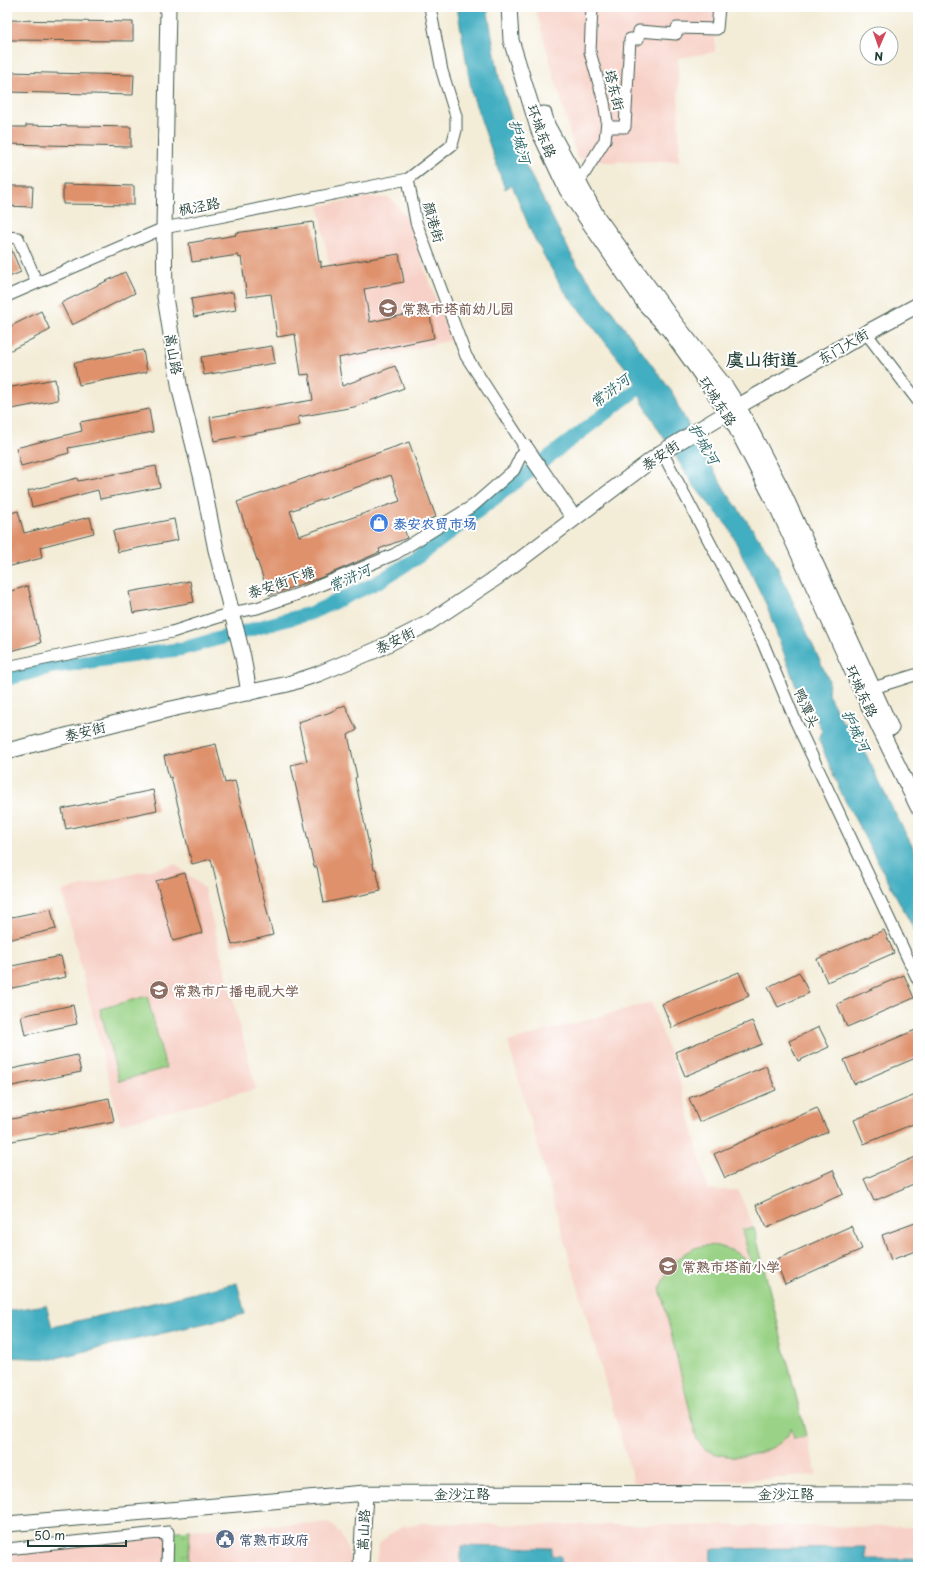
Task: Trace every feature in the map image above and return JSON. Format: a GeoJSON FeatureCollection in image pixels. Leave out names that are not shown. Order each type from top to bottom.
{"type":"FeatureCollection","features":[{"type":"Feature","properties":{"kind":"street","name":"嵩山路"},"geometry":{"type":"LineString","coordinates":[[168,7],[164,228],[165,297],[180,390],[202,479],[216,550],[242,657],[249,693]]}},
{"type":"Feature","properties":{"kind":"street"},"geometry":{"type":"LineString","coordinates":[[408,180],[452,145],[456,130],[456,116],[442,71],[430,7]]}},
{"type":"Feature","properties":{"kind":"street","name":"环城东路"},"geometry":{"type":"LineString","coordinates":[[509,7],[512,40],[539,131],[573,186],[727,389],[733,409],[781,488],[918,806]]}},
{"type":"Feature","properties":{"kind":"street","name":"环城东路"},"geometry":{"type":"LineString","coordinates":[[518,7],[519,33],[547,125],[573,186]]}},
{"type":"Feature","properties":{"kind":"street","name":"塔东街"},"geometry":{"type":"LineString","coordinates":[[573,186],[605,140],[607,121],[604,102],[590,52],[592,7]]}},
{"type":"Feature","properties":{"kind":"street"},"geometry":{"type":"LineString","coordinates":[[606,127],[625,127],[630,39],[638,39],[639,31],[676,34],[677,28],[717,29],[719,7]]}},
{"type":"Feature","properties":{"kind":"street","name":"枫泾路"},"geometry":{"type":"LineString","coordinates":[[7,296],[164,228],[408,180]]}},
{"type":"Feature","properties":{"kind":"street","name":"颜港街"},"geometry":{"type":"LineString","coordinates":[[408,180],[416,222],[466,356],[525,447]]}},
{"type":"Feature","properties":{"kind":"street"},"geometry":{"type":"LineString","coordinates":[[7,237],[18,238],[37,283]]}},
{"type":"Feature","properties":{"kind":"street","name":"东门大街"},"geometry":{"type":"LineString","coordinates":[[733,409],[918,305]]}},
{"type":"Feature","properties":{"kind":"street"},"geometry":{"type":"LineString","coordinates":[[866,333],[918,402]]}},
{"type":"Feature","properties":{"kind":"street","name":"泰安街"},"geometry":{"type":"LineString","coordinates":[[7,751],[171,709],[288,684],[318,674],[376,650],[427,624],[496,578],[662,452],[733,409]]}},
{"type":"Feature","properties":{"kind":"street"},"geometry":{"type":"LineString","coordinates":[[525,447],[574,518]]}},
{"type":"Feature","properties":{"kind":"street","name":"泰安街下塘"},"geometry":{"type":"LineString","coordinates":[[7,667],[172,632],[231,613],[257,608],[304,592],[395,554],[474,505],[514,470],[525,447]]}},
{"type":"Feature","properties":{"kind":"street","name":"鸭潭头"},"geometry":{"type":"LineString","coordinates":[[662,452],[763,643],[795,720],[918,980]]}},
{"type":"Feature","properties":{"kind":"street"},"geometry":{"type":"LineString","coordinates":[[867,690],[918,674]]}},
{"type":"Feature","properties":{"kind":"street","name":"环城东路"},"geometry":{"type":"LineString","coordinates":[[867,690],[918,787]]}},
{"type":"Feature","properties":{"kind":"street","name":"嵩山路"},"geometry":{"type":"LineString","coordinates":[[361,1567],[365,1493]]}},
{"type":"Feature","properties":{"kind":"street","name":"金沙江路"},"geometry":{"type":"LineString","coordinates":[[7,1524],[365,1493],[918,1494]]}},
{"type":"Feature","properties":{"kind":"street"},"geometry":{"type":"LineString","coordinates":[[7,1549],[168,1532],[167,1567]]}},
{"type":"Feature","properties":{"kind":"shaded area"},"geometry":{"type":"Polygon","coordinates":[[[535,7],[716,7],[715,52],[678,58],[679,161],[605,162],[577,158],[535,7]]]}},
{"type":"Feature","properties":{"kind":"shaded area","name":"常熟市塔前幼儿园"},"geometry":{"type":"Polygon","coordinates":[[[370,197],[390,198],[411,222],[427,276],[451,340],[346,365],[319,206],[370,197]]]}},
{"type":"Feature","properties":{"kind":"shaded area","name":"常熟市广播电视大学"},"geometry":{"type":"Polygon","coordinates":[[[175,864],[204,888],[256,1089],[120,1124],[62,891],[175,864]]]}},
{"type":"Feature","properties":{"kind":"shaded area","name":"常熟市塔前小学"},"geometry":{"type":"Polygon","coordinates":[[[651,1002],[680,1082],[708,1190],[738,1190],[754,1228],[817,1475],[675,1485],[634,1483],[508,1042],[651,1002]]]}},
{"type":"Feature","properties":{"kind":"shaded area","name":"常熟市政府"},"geometry":{"type":"Polygon","coordinates":[[[329,1522],[340,1533],[346,1545],[350,1560],[349,1567],[7,1567],[7,1549],[190,1530],[329,1522]]]}},
{"type":"Feature","properties":{"kind":"shaded area"},"geometry":{"type":"Polygon","coordinates":[[[422,1523],[918,1527],[918,1567],[375,1567],[379,1544],[403,1526],[422,1523]]]}},
{"type":"Feature","properties":{"kind":"green space"},"geometry":{"type":"Polygon","coordinates":[[[147,996],[166,1068],[119,1081],[100,1009],[147,996]]]}},
{"type":"Feature","properties":{"kind":"green space"},"geometry":{"type":"Polygon","coordinates":[[[754,1228],[806,1436],[794,1439],[791,1427],[787,1436],[780,1443],[760,1453],[725,1456],[705,1449],[697,1440],[660,1288],[673,1264],[682,1255],[693,1249],[704,1246],[717,1246],[730,1250],[743,1257],[752,1266],[742,1230],[754,1228]]]}},
{"type":"Feature","properties":{"kind":"green space"},"geometry":{"type":"Polygon","coordinates":[[[190,1530],[188,1567],[167,1567],[168,1532],[190,1530]]]}},
{"type":"Feature","properties":{"kind":"water"},"geometry":{"type":"Polygon","coordinates":[[[457,7],[487,7],[499,77],[526,166],[575,262],[672,392],[679,408],[725,490],[773,558],[829,681],[828,694],[843,723],[853,727],[885,794],[918,857],[918,937],[840,791],[819,740],[822,731],[807,699],[799,695],[766,604],[729,528],[694,486],[643,403],[629,372],[562,288],[532,234],[512,185],[505,189],[472,94],[457,7]]]}},
{"type":"Feature","properties":{"kind":"water"},"geometry":{"type":"Polygon","coordinates":[[[237,1283],[245,1314],[52,1359],[7,1357],[7,1311],[46,1305],[52,1327],[237,1283]]]}},
{"type":"Feature","properties":{"kind":"water"},"geometry":{"type":"Polygon","coordinates":[[[461,1546],[552,1548],[551,1555],[561,1556],[561,1567],[461,1567],[461,1546]]]}},
{"type":"Feature","properties":{"kind":"water"},"geometry":{"type":"Polygon","coordinates":[[[865,1547],[866,1559],[918,1559],[918,1567],[710,1567],[711,1549],[865,1547]]]}},
{"type":"Feature","properties":{"kind":"building"},"geometry":{"type":"Polygon","coordinates":[[[7,20],[133,22],[133,41],[7,40],[7,20]]]}},
{"type":"Feature","properties":{"kind":"building"},"geometry":{"type":"Polygon","coordinates":[[[7,72],[134,75],[133,95],[7,92],[7,72]]]}},
{"type":"Feature","properties":{"kind":"building"},"geometry":{"type":"Polygon","coordinates":[[[26,125],[131,127],[131,147],[7,144],[7,127],[26,127],[26,125]]]}},
{"type":"Feature","properties":{"kind":"building"},"geometry":{"type":"Polygon","coordinates":[[[63,184],[134,186],[134,205],[63,204],[63,184]]]}},
{"type":"Feature","properties":{"kind":"building"},"geometry":{"type":"Polygon","coordinates":[[[7,186],[33,186],[32,207],[7,206],[7,186]]]}},
{"type":"Feature","properties":{"kind":"building"},"geometry":{"type":"Polygon","coordinates":[[[313,222],[321,267],[399,254],[404,282],[364,289],[370,322],[429,310],[434,338],[338,358],[342,386],[395,366],[404,388],[354,407],[298,417],[300,425],[214,441],[210,417],[313,400],[309,374],[301,375],[295,334],[277,337],[271,294],[247,297],[241,257],[239,258],[238,255],[192,262],[189,243],[236,235],[235,233],[313,222]]]}},
{"type":"Feature","properties":{"kind":"building"},"geometry":{"type":"Polygon","coordinates":[[[7,244],[9,244],[21,272],[7,278],[7,244]]]}},
{"type":"Feature","properties":{"kind":"building"},"geometry":{"type":"Polygon","coordinates":[[[125,272],[135,293],[72,325],[61,303],[125,272]]]}},
{"type":"Feature","properties":{"kind":"building"},"geometry":{"type":"Polygon","coordinates":[[[233,292],[236,310],[194,317],[191,299],[233,292]]]}},
{"type":"Feature","properties":{"kind":"building"},"geometry":{"type":"Polygon","coordinates":[[[41,311],[50,330],[7,352],[7,328],[41,311]]]}},
{"type":"Feature","properties":{"kind":"building"},"geometry":{"type":"Polygon","coordinates":[[[272,346],[275,363],[204,375],[201,357],[272,346]]]}},
{"type":"Feature","properties":{"kind":"building"},"geometry":{"type":"Polygon","coordinates":[[[143,350],[147,372],[79,385],[74,363],[143,350]]]}},
{"type":"Feature","properties":{"kind":"building"},"geometry":{"type":"Polygon","coordinates":[[[55,379],[58,400],[7,410],[7,388],[55,379]]]}},
{"type":"Feature","properties":{"kind":"building"},"geometry":{"type":"Polygon","coordinates":[[[149,409],[153,432],[68,448],[69,453],[21,466],[16,448],[82,431],[80,422],[149,409]]]}},
{"type":"Feature","properties":{"kind":"building","name":"泰安农贸市场"},"geometry":{"type":"Polygon","coordinates":[[[409,442],[436,517],[404,528],[407,538],[379,549],[380,552],[320,578],[269,595],[237,502],[409,442]],[[391,475],[290,511],[299,536],[400,501],[391,475]]]}},
{"type":"Feature","properties":{"kind":"building"},"geometry":{"type":"Polygon","coordinates":[[[156,466],[160,487],[100,499],[98,490],[32,507],[28,491],[77,478],[78,481],[156,466]]]}},
{"type":"Feature","properties":{"kind":"building"},"geometry":{"type":"Polygon","coordinates":[[[18,511],[24,533],[90,517],[94,533],[40,547],[42,558],[7,567],[7,514],[18,511]]]}},
{"type":"Feature","properties":{"kind":"building"},"geometry":{"type":"Polygon","coordinates":[[[174,519],[178,540],[118,552],[113,531],[174,519]]]}},
{"type":"Feature","properties":{"kind":"building"},"geometry":{"type":"Polygon","coordinates":[[[190,581],[194,602],[133,613],[129,592],[190,581]]]}},
{"type":"Feature","properties":{"kind":"building"},"geometry":{"type":"Polygon","coordinates":[[[28,586],[41,643],[7,652],[7,592],[28,586]]]}},
{"type":"Feature","properties":{"kind":"building"},"geometry":{"type":"Polygon","coordinates":[[[345,705],[357,730],[348,735],[357,777],[355,778],[374,869],[376,869],[381,891],[324,903],[317,867],[314,867],[291,765],[307,761],[298,722],[328,713],[345,705]]]}},
{"type":"Feature","properties":{"kind":"building"},"geometry":{"type":"Polygon","coordinates":[[[216,744],[225,783],[235,781],[273,935],[232,945],[211,859],[192,864],[171,777],[169,778],[164,756],[216,744]]]}},
{"type":"Feature","properties":{"kind":"building"},"geometry":{"type":"Polygon","coordinates":[[[153,790],[157,810],[66,829],[62,809],[153,790]]]}},
{"type":"Feature","properties":{"kind":"building"},"geometry":{"type":"Polygon","coordinates":[[[185,873],[202,933],[173,941],[156,881],[185,873]]]}},
{"type":"Feature","properties":{"kind":"building"},"geometry":{"type":"Polygon","coordinates":[[[51,909],[56,929],[7,940],[7,918],[51,909]]]}},
{"type":"Feature","properties":{"kind":"building"},"geometry":{"type":"Polygon","coordinates":[[[884,930],[894,953],[827,982],[817,959],[884,930]]]}},
{"type":"Feature","properties":{"kind":"building"},"geometry":{"type":"Polygon","coordinates":[[[61,956],[66,977],[7,989],[7,967],[61,956]]]}},
{"type":"Feature","properties":{"kind":"building"},"geometry":{"type":"Polygon","coordinates":[[[739,972],[749,996],[672,1028],[662,1004],[739,972]]]}},
{"type":"Feature","properties":{"kind":"building"},"geometry":{"type":"Polygon","coordinates":[[[799,972],[809,993],[778,1007],[768,987],[799,972]]]}},
{"type":"Feature","properties":{"kind":"building"},"geometry":{"type":"Polygon","coordinates":[[[904,975],[914,998],[847,1027],[837,1004],[904,975]]]}},
{"type":"Feature","properties":{"kind":"building"},"geometry":{"type":"Polygon","coordinates":[[[73,1005],[77,1024],[25,1035],[21,1016],[73,1005]]]}},
{"type":"Feature","properties":{"kind":"building"},"geometry":{"type":"Polygon","coordinates":[[[752,1021],[762,1044],[685,1076],[675,1052],[752,1021]]]}},
{"type":"Feature","properties":{"kind":"building"},"geometry":{"type":"Polygon","coordinates":[[[819,1027],[829,1047],[798,1061],[789,1041],[819,1027]]]}},
{"type":"Feature","properties":{"kind":"building"},"geometry":{"type":"Polygon","coordinates":[[[918,1029],[918,1057],[854,1084],[844,1060],[918,1029]]]}},
{"type":"Feature","properties":{"kind":"building"},"geometry":{"type":"Polygon","coordinates":[[[77,1055],[81,1072],[7,1087],[7,1070],[77,1055]]]}},
{"type":"Feature","properties":{"kind":"building"},"geometry":{"type":"Polygon","coordinates":[[[766,1066],[776,1090],[699,1122],[689,1098],[766,1066]]]}},
{"type":"Feature","properties":{"kind":"building"},"geometry":{"type":"Polygon","coordinates":[[[918,1094],[918,1122],[864,1144],[854,1120],[918,1094]]]}},
{"type":"Feature","properties":{"kind":"building"},"geometry":{"type":"Polygon","coordinates":[[[109,1098],[114,1121],[7,1142],[7,1120],[109,1098]]]}},
{"type":"Feature","properties":{"kind":"building"},"geometry":{"type":"Polygon","coordinates":[[[817,1108],[828,1132],[725,1178],[714,1154],[817,1108]]]}},
{"type":"Feature","properties":{"kind":"building"},"geometry":{"type":"Polygon","coordinates":[[[918,1156],[918,1182],[874,1201],[864,1179],[918,1156]]]}},
{"type":"Feature","properties":{"kind":"building"},"geometry":{"type":"Polygon","coordinates":[[[833,1170],[843,1194],[767,1228],[756,1205],[833,1170]]]}},
{"type":"Feature","properties":{"kind":"building"},"geometry":{"type":"Polygon","coordinates":[[[918,1222],[918,1250],[891,1260],[882,1235],[918,1222]]]}},
{"type":"Feature","properties":{"kind":"building"},"geometry":{"type":"Polygon","coordinates":[[[851,1226],[862,1249],[785,1284],[775,1260],[851,1226]]]}},
{"type":"Feature","properties":{"kind":"waterway","name":"常浒河"},"geometry":{"type":"LineString","coordinates":[[7,679],[51,667],[181,649],[311,613],[378,582],[421,555],[649,380]]}},
{"type":"Feature","properties":{"kind":"place","name":"常熟市塔前幼儿园"},"geometry":{"type":"Point","coordinates":[388,308]}},
{"type":"Feature","properties":{"kind":"place","name":"泰安农贸市场"},"geometry":{"type":"Point","coordinates":[379,523]}},
{"type":"Feature","properties":{"kind":"place","name":"常熟市广播电视大学"},"geometry":{"type":"Point","coordinates":[159,990]}},
{"type":"Feature","properties":{"kind":"place","name":"常熟市塔前小学"},"geometry":{"type":"Point","coordinates":[668,1266]}},
{"type":"Feature","properties":{"kind":"place","name":"常熟市政府"},"geometry":{"type":"Point","coordinates":[225,1539]}},
{"type":"Feature","properties":{"kind":"district","name":"虞山街道"},"geometry":{"type":"Point","coordinates":[762,358]}},
{"type":"Feature","properties":{"kind":"water label","name":"护城河"},"geometry":{"type":"Point","coordinates":[521,141]}},
{"type":"Feature","properties":{"kind":"water label","name":"护城河"},"geometry":{"type":"Point","coordinates":[705,443]}},
{"type":"Feature","properties":{"kind":"water label","name":"护城河"},"geometry":{"type":"Point","coordinates":[857,730]}}]}
